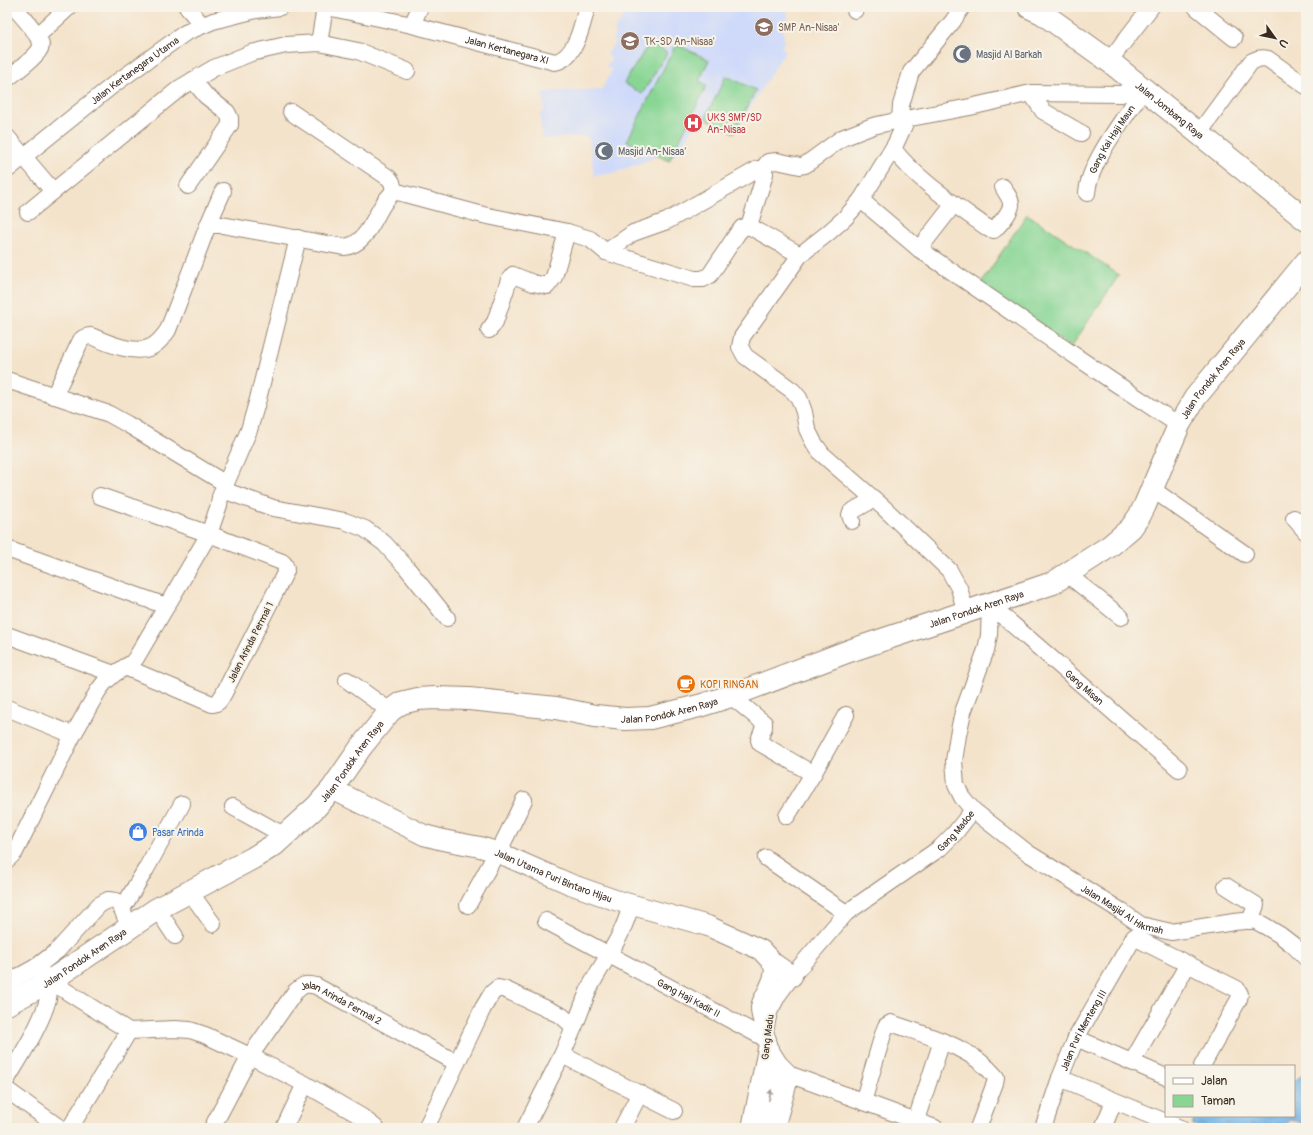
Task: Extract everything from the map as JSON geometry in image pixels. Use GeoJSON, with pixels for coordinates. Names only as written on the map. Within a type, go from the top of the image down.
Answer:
{"type":"FeatureCollection","features":[{"type":"Feature","properties":{"kind":"main road","name":"Jalan Jombang Raya"},"geometry":{"type":"LineString","coordinates":[[1029,7],[1042,13],[1110,61],[1306,220]]}},
{"type":"Feature","properties":{"kind":"main road","name":"Jalan Pondok Aren Raya"},"geometry":{"type":"LineString","coordinates":[[7,1004],[43,974],[126,918],[157,909],[190,892],[253,858],[285,836],[316,807],[332,789],[361,747],[390,711],[401,703],[418,699],[435,698],[500,702],[556,708],[594,716],[625,719],[650,718],[699,706],[731,696],[849,651],[1053,583],[1110,546],[1131,528],[1140,515],[1152,489],[1178,425],[1195,398],[1306,262]]}},
{"type":"Feature","properties":{"kind":"street"},"geometry":{"type":"LineString","coordinates":[[7,79],[34,56],[41,44],[37,36],[14,7]]}},
{"type":"Feature","properties":{"kind":"street"},"geometry":{"type":"LineString","coordinates":[[37,36],[69,7]]}},
{"type":"Feature","properties":{"kind":"street"},"geometry":{"type":"LineString","coordinates":[[187,7],[202,25]]}},
{"type":"Feature","properties":{"kind":"street","name":"Jalan Kertanegara Utama"},"geometry":{"type":"LineString","coordinates":[[7,170],[113,85],[185,33],[202,25],[256,10],[280,7]]}},
{"type":"Feature","properties":{"kind":"street"},"geometry":{"type":"LineString","coordinates":[[319,43],[326,7],[412,25],[420,7]]}},
{"type":"Feature","properties":{"kind":"street","name":"Jalan Kertanegara XI"},"geometry":{"type":"LineString","coordinates":[[412,25],[555,62],[563,60],[572,50],[578,39],[588,7]]}},
{"type":"Feature","properties":{"kind":"street"},"geometry":{"type":"LineString","coordinates":[[962,7],[953,21],[911,72],[900,105],[903,119],[893,149],[861,200],[845,218],[800,255],[742,336],[740,347],[745,356],[793,391],[799,398],[804,412],[807,429],[814,443],[822,454],[874,499],[949,570],[959,588],[966,613]]}},
{"type":"Feature","properties":{"kind":"street"},"geometry":{"type":"LineString","coordinates":[[1110,61],[1151,7]]}},
{"type":"Feature","properties":{"kind":"street"},"geometry":{"type":"LineString","coordinates":[[1196,7],[1234,38]]}},
{"type":"Feature","properties":{"kind":"street"},"geometry":{"type":"LineString","coordinates":[[28,212],[180,88],[214,68],[251,53],[286,45],[319,43],[358,50],[407,72]]}},
{"type":"Feature","properties":{"kind":"street"},"geometry":{"type":"LineString","coordinates":[[1199,133],[1251,62],[1258,58],[1268,59],[1306,86]]}},
{"type":"Feature","properties":{"kind":"street"},"geometry":{"type":"LineString","coordinates":[[188,186],[230,125],[230,118],[227,112],[206,96],[193,80]]}},
{"type":"Feature","properties":{"kind":"street"},"geometry":{"type":"LineString","coordinates":[[762,170],[768,162],[777,161],[800,166],[810,162],[842,138],[873,126],[903,119],[970,107],[1031,93],[1121,94],[1140,85]]}},
{"type":"Feature","properties":{"kind":"street","name":"Gang Kai Haji Maun"},"geometry":{"type":"LineString","coordinates":[[1087,193],[1089,179],[1093,169],[1117,129],[1140,85]]}},
{"type":"Feature","properties":{"kind":"street"},"geometry":{"type":"LineString","coordinates":[[1031,93],[1043,111],[1081,133]]}},
{"type":"Feature","properties":{"kind":"street"},"geometry":{"type":"LineString","coordinates":[[291,112],[389,178],[392,182],[394,191]]}},
{"type":"Feature","properties":{"kind":"street"},"geometry":{"type":"LineString","coordinates":[[7,138],[53,191]]}},
{"type":"Feature","properties":{"kind":"street"},"geometry":{"type":"LineString","coordinates":[[893,149],[907,165],[954,204],[989,229],[994,230],[1011,207],[1011,203],[1002,187]]}},
{"type":"Feature","properties":{"kind":"street"},"geometry":{"type":"LineString","coordinates":[[606,252],[634,233],[667,221],[758,169],[762,170]]}},
{"type":"Feature","properties":{"kind":"street"},"geometry":{"type":"LineString","coordinates":[[749,226],[764,174],[762,170]]}},
{"type":"Feature","properties":{"kind":"street"},"geometry":{"type":"LineString","coordinates":[[54,396],[81,340],[84,337],[91,336],[119,347],[133,349],[148,349],[160,341],[168,330],[208,225],[223,191]]}},
{"type":"Feature","properties":{"kind":"street"},"geometry":{"type":"LineString","coordinates":[[394,191],[483,215],[567,232],[590,239],[606,252],[694,279],[703,280],[710,275],[737,234],[742,228],[749,226],[800,255]]}},
{"type":"Feature","properties":{"kind":"street"},"geometry":{"type":"LineString","coordinates":[[208,225],[298,238],[344,247],[351,246],[361,239],[371,226],[384,203],[394,191]]}},
{"type":"Feature","properties":{"kind":"street"},"geometry":{"type":"LineString","coordinates":[[861,200],[919,249],[1178,425]]}},
{"type":"Feature","properties":{"kind":"street"},"geometry":{"type":"LineString","coordinates":[[919,249],[954,204]]}},
{"type":"Feature","properties":{"kind":"street"},"geometry":{"type":"LineString","coordinates":[[489,330],[495,322],[509,280],[513,275],[533,283],[547,286],[554,277],[567,232]]}},
{"type":"Feature","properties":{"kind":"street"},"geometry":{"type":"LineString","coordinates":[[7,860],[15,852],[73,735],[98,691],[104,683],[120,670],[132,663],[136,658],[209,534],[219,505],[220,497],[251,424],[298,238]]}},
{"type":"Feature","properties":{"kind":"street"},"geometry":{"type":"LineString","coordinates":[[7,380],[108,414],[128,424],[224,487],[273,508],[345,521],[365,529],[384,543],[447,618]]}},
{"type":"Feature","properties":{"kind":"street"},"geometry":{"type":"LineString","coordinates":[[1152,489],[1245,554]]}},
{"type":"Feature","properties":{"kind":"street","name":"Jalan Arinda Permai 1"},"geometry":{"type":"LineString","coordinates":[[7,635],[120,670],[212,704],[216,704],[219,701],[286,571],[285,564],[209,534],[100,496]]}},
{"type":"Feature","properties":{"kind":"street"},"geometry":{"type":"LineString","coordinates":[[852,520],[850,516],[852,512],[874,499]]}},
{"type":"Feature","properties":{"kind":"street"},"geometry":{"type":"LineString","coordinates":[[1294,518],[1306,532]]}},
{"type":"Feature","properties":{"kind":"street"},"geometry":{"type":"LineString","coordinates":[[7,549],[166,606]]}},
{"type":"Feature","properties":{"kind":"street"},"geometry":{"type":"LineString","coordinates":[[1066,574],[1121,617]]}},
{"type":"Feature","properties":{"kind":"street","name":"Gang Misan"},"geometry":{"type":"LineString","coordinates":[[990,605],[1179,769]]}},
{"type":"Feature","properties":{"kind":"street","name":"Gang Madoe"},"geometry":{"type":"LineString","coordinates":[[792,976],[846,913],[940,848],[974,810],[962,797],[956,785],[954,761],[963,712],[986,650],[989,635],[990,605]]}},
{"type":"Feature","properties":{"kind":"street"},"geometry":{"type":"LineString","coordinates":[[347,680],[390,711]]}},
{"type":"Feature","properties":{"kind":"street"},"geometry":{"type":"LineString","coordinates":[[731,696],[764,723],[764,727],[758,740],[760,743],[813,774]]}},
{"type":"Feature","properties":{"kind":"street"},"geometry":{"type":"LineString","coordinates":[[7,708],[73,735]]}},
{"type":"Feature","properties":{"kind":"street"},"geometry":{"type":"LineString","coordinates":[[787,816],[813,774],[846,715]]}},
{"type":"Feature","properties":{"kind":"street","name":"Jalan Utama Puri Bintaro Hijau"},"geometry":{"type":"LineString","coordinates":[[332,789],[424,835],[498,852],[570,884],[631,904],[708,926],[761,950],[773,963],[792,976]]}},
{"type":"Feature","properties":{"kind":"street"},"geometry":{"type":"LineString","coordinates":[[468,905],[498,852],[524,800]]}},
{"type":"Feature","properties":{"kind":"street"},"geometry":{"type":"LineString","coordinates":[[126,918],[146,869],[182,804]]}},
{"type":"Feature","properties":{"kind":"street"},"geometry":{"type":"LineString","coordinates":[[233,807],[285,836]]}},
{"type":"Feature","properties":{"kind":"street","name":"Jalan Masjid Al Hikmah"},"geometry":{"type":"LineString","coordinates":[[974,810],[1028,853],[1141,925],[1171,932],[1254,920],[1280,935],[1306,958]]}},
{"type":"Feature","properties":{"kind":"street"},"geometry":{"type":"LineString","coordinates":[[766,858],[846,913]]}},
{"type":"Feature","properties":{"kind":"street"},"geometry":{"type":"LineString","coordinates":[[1226,886],[1256,905],[1250,921]]}},
{"type":"Feature","properties":{"kind":"street"},"geometry":{"type":"LineString","coordinates":[[190,892],[213,924]]}},
{"type":"Feature","properties":{"kind":"street"},"geometry":{"type":"LineString","coordinates":[[7,1079],[25,1049],[48,999],[43,974],[57,951],[99,905],[108,900],[116,902],[126,918]]}},
{"type":"Feature","properties":{"kind":"street"},"geometry":{"type":"LineString","coordinates":[[525,1128],[562,1055],[591,985],[619,939],[631,904]]}},
{"type":"Feature","properties":{"kind":"street"},"geometry":{"type":"LineString","coordinates":[[157,909],[175,936]]}},
{"type":"Feature","properties":{"kind":"street","name":"Gang Haji Kadir II"},"geometry":{"type":"LineString","coordinates":[[546,920],[767,1039]]}},
{"type":"Feature","properties":{"kind":"street","name":"Jalan Puri Menteng III"},"geometry":{"type":"LineString","coordinates":[[1043,1128],[1060,1078],[1076,1038],[1134,937],[1188,964]]}},
{"type":"Feature","properties":{"kind":"street"},"geometry":{"type":"LineString","coordinates":[[773,963],[772,976],[760,1002],[759,1014],[767,1039],[779,1063],[791,1075],[935,1128]]}},
{"type":"Feature","properties":{"kind":"street"},"geometry":{"type":"LineString","coordinates":[[1132,1062],[1188,964],[1237,989],[1240,994],[1240,999],[1203,1065]]}},
{"type":"Feature","properties":{"kind":"street"},"geometry":{"type":"LineString","coordinates":[[7,983],[43,974],[129,1031],[159,1029],[190,1030],[205,1035],[305,1084],[360,1122],[376,1128]]}},
{"type":"Feature","properties":{"kind":"street","name":"Gang Madu"},"geometry":{"type":"LineString","coordinates":[[750,1128],[767,1039],[769,1012],[778,995],[792,976]]}},
{"type":"Feature","properties":{"kind":"street","name":"Jalan Arinda Permai 2"},"geometry":{"type":"LineString","coordinates":[[212,1128],[250,1056],[295,992],[303,985],[309,984],[316,986],[457,1064]]}},
{"type":"Feature","properties":{"kind":"street"},"geometry":{"type":"LineString","coordinates":[[426,1128],[483,1008],[492,993],[498,988],[506,990],[562,1016],[574,1028]]}},
{"type":"Feature","properties":{"kind":"street"},"geometry":{"type":"LineString","coordinates":[[863,1102],[884,1031],[886,1026],[891,1023],[942,1041],[966,1052],[992,1072],[996,1077],[995,1083],[978,1128]]}},
{"type":"Feature","properties":{"kind":"street"},"geometry":{"type":"LineString","coordinates":[[70,1128],[129,1031]]}},
{"type":"Feature","properties":{"kind":"street"},"geometry":{"type":"LineString","coordinates":[[1076,1038],[1165,1077]]}},
{"type":"Feature","properties":{"kind":"street"},"geometry":{"type":"LineString","coordinates":[[916,1120],[942,1041]]}},
{"type":"Feature","properties":{"kind":"street"},"geometry":{"type":"LineString","coordinates":[[562,1055],[674,1111]]}},
{"type":"Feature","properties":{"kind":"street"},"geometry":{"type":"LineString","coordinates":[[765,1128],[765,1117],[779,1063]]}},
{"type":"Feature","properties":{"kind":"street"},"geometry":{"type":"LineString","coordinates":[[776,1128],[791,1075]]}},
{"type":"Feature","properties":{"kind":"street"},"geometry":{"type":"LineString","coordinates":[[1060,1078],[1114,1101],[1176,1124]]}},
{"type":"Feature","properties":{"kind":"street"},"geometry":{"type":"LineString","coordinates":[[284,1128],[305,1084]]}},
{"type":"Feature","properties":{"kind":"street"},"geometry":{"type":"LineString","coordinates":[[7,1090],[60,1128]]}},
{"type":"Feature","properties":{"kind":"street"},"geometry":{"type":"LineString","coordinates":[[622,1128],[640,1093]]}},
{"type":"Feature","properties":{"kind":"street"},"geometry":{"type":"LineString","coordinates":[[1103,1128],[1114,1101]]}},
{"type":"Feature","properties":{"kind":"shaded area"},"geometry":{"type":"Polygon","coordinates":[[[633,7],[786,7],[784,10],[788,12],[787,22],[783,30],[784,41],[782,48],[786,50],[734,133],[701,117],[669,161],[659,156],[613,173],[594,176],[589,138],[585,136],[542,139],[540,113],[544,112],[543,92],[602,89],[612,70],[606,67],[611,58],[607,55],[615,42],[612,40],[616,33],[614,31],[627,11],[629,12],[633,7]]]}},
{"type":"Feature","properties":{"kind":"green space"},"geometry":{"type":"Polygon","coordinates":[[[650,42],[667,53],[642,94],[624,83],[650,42]]]}},
{"type":"Feature","properties":{"kind":"green space"},"geometry":{"type":"Polygon","coordinates":[[[676,44],[709,60],[699,81],[707,85],[669,161],[627,141],[676,44]]]}},
{"type":"Feature","properties":{"kind":"green space"},"geometry":{"type":"Polygon","coordinates":[[[726,76],[756,90],[734,133],[705,118],[726,76]]]}},
{"type":"Feature","properties":{"kind":"green space"},"geometry":{"type":"Polygon","coordinates":[[[1027,214],[1119,275],[1071,347],[979,286],[1027,214]]]}},
{"type":"Feature","properties":{"kind":"water"},"geometry":{"type":"Polygon","coordinates":[[[1306,1073],[1306,1125],[1291,1119],[1283,1128],[1201,1128],[1192,1124],[1196,1117],[1295,1117],[1295,1080],[1306,1073]]]}},
{"type":"Feature","properties":{"kind":"place","name":"SMP An-Nisaa'"},"geometry":{"type":"Point","coordinates":[764,27]}},
{"type":"Feature","properties":{"kind":"place","name":"TK-SD An-Nisaa'"},"geometry":{"type":"Point","coordinates":[630,41]}},
{"type":"Feature","properties":{"kind":"place","name":"Masjid Al Barkah"},"geometry":{"type":"Point","coordinates":[962,54]}},
{"type":"Feature","properties":{"kind":"place","name":"UKS SMP/SD An-Nisaa"},"geometry":{"type":"Point","coordinates":[693,123]}},
{"type":"Feature","properties":{"kind":"place","name":"Masjid An-Nisaa'"},"geometry":{"type":"Point","coordinates":[604,151]}},
{"type":"Feature","properties":{"kind":"place","name":"KOPI RINGAN"},"geometry":{"type":"Point","coordinates":[686,684]}},
{"type":"Feature","properties":{"kind":"place","name":"Pasar Arinda"},"geometry":{"type":"Point","coordinates":[138,832]}}]}
